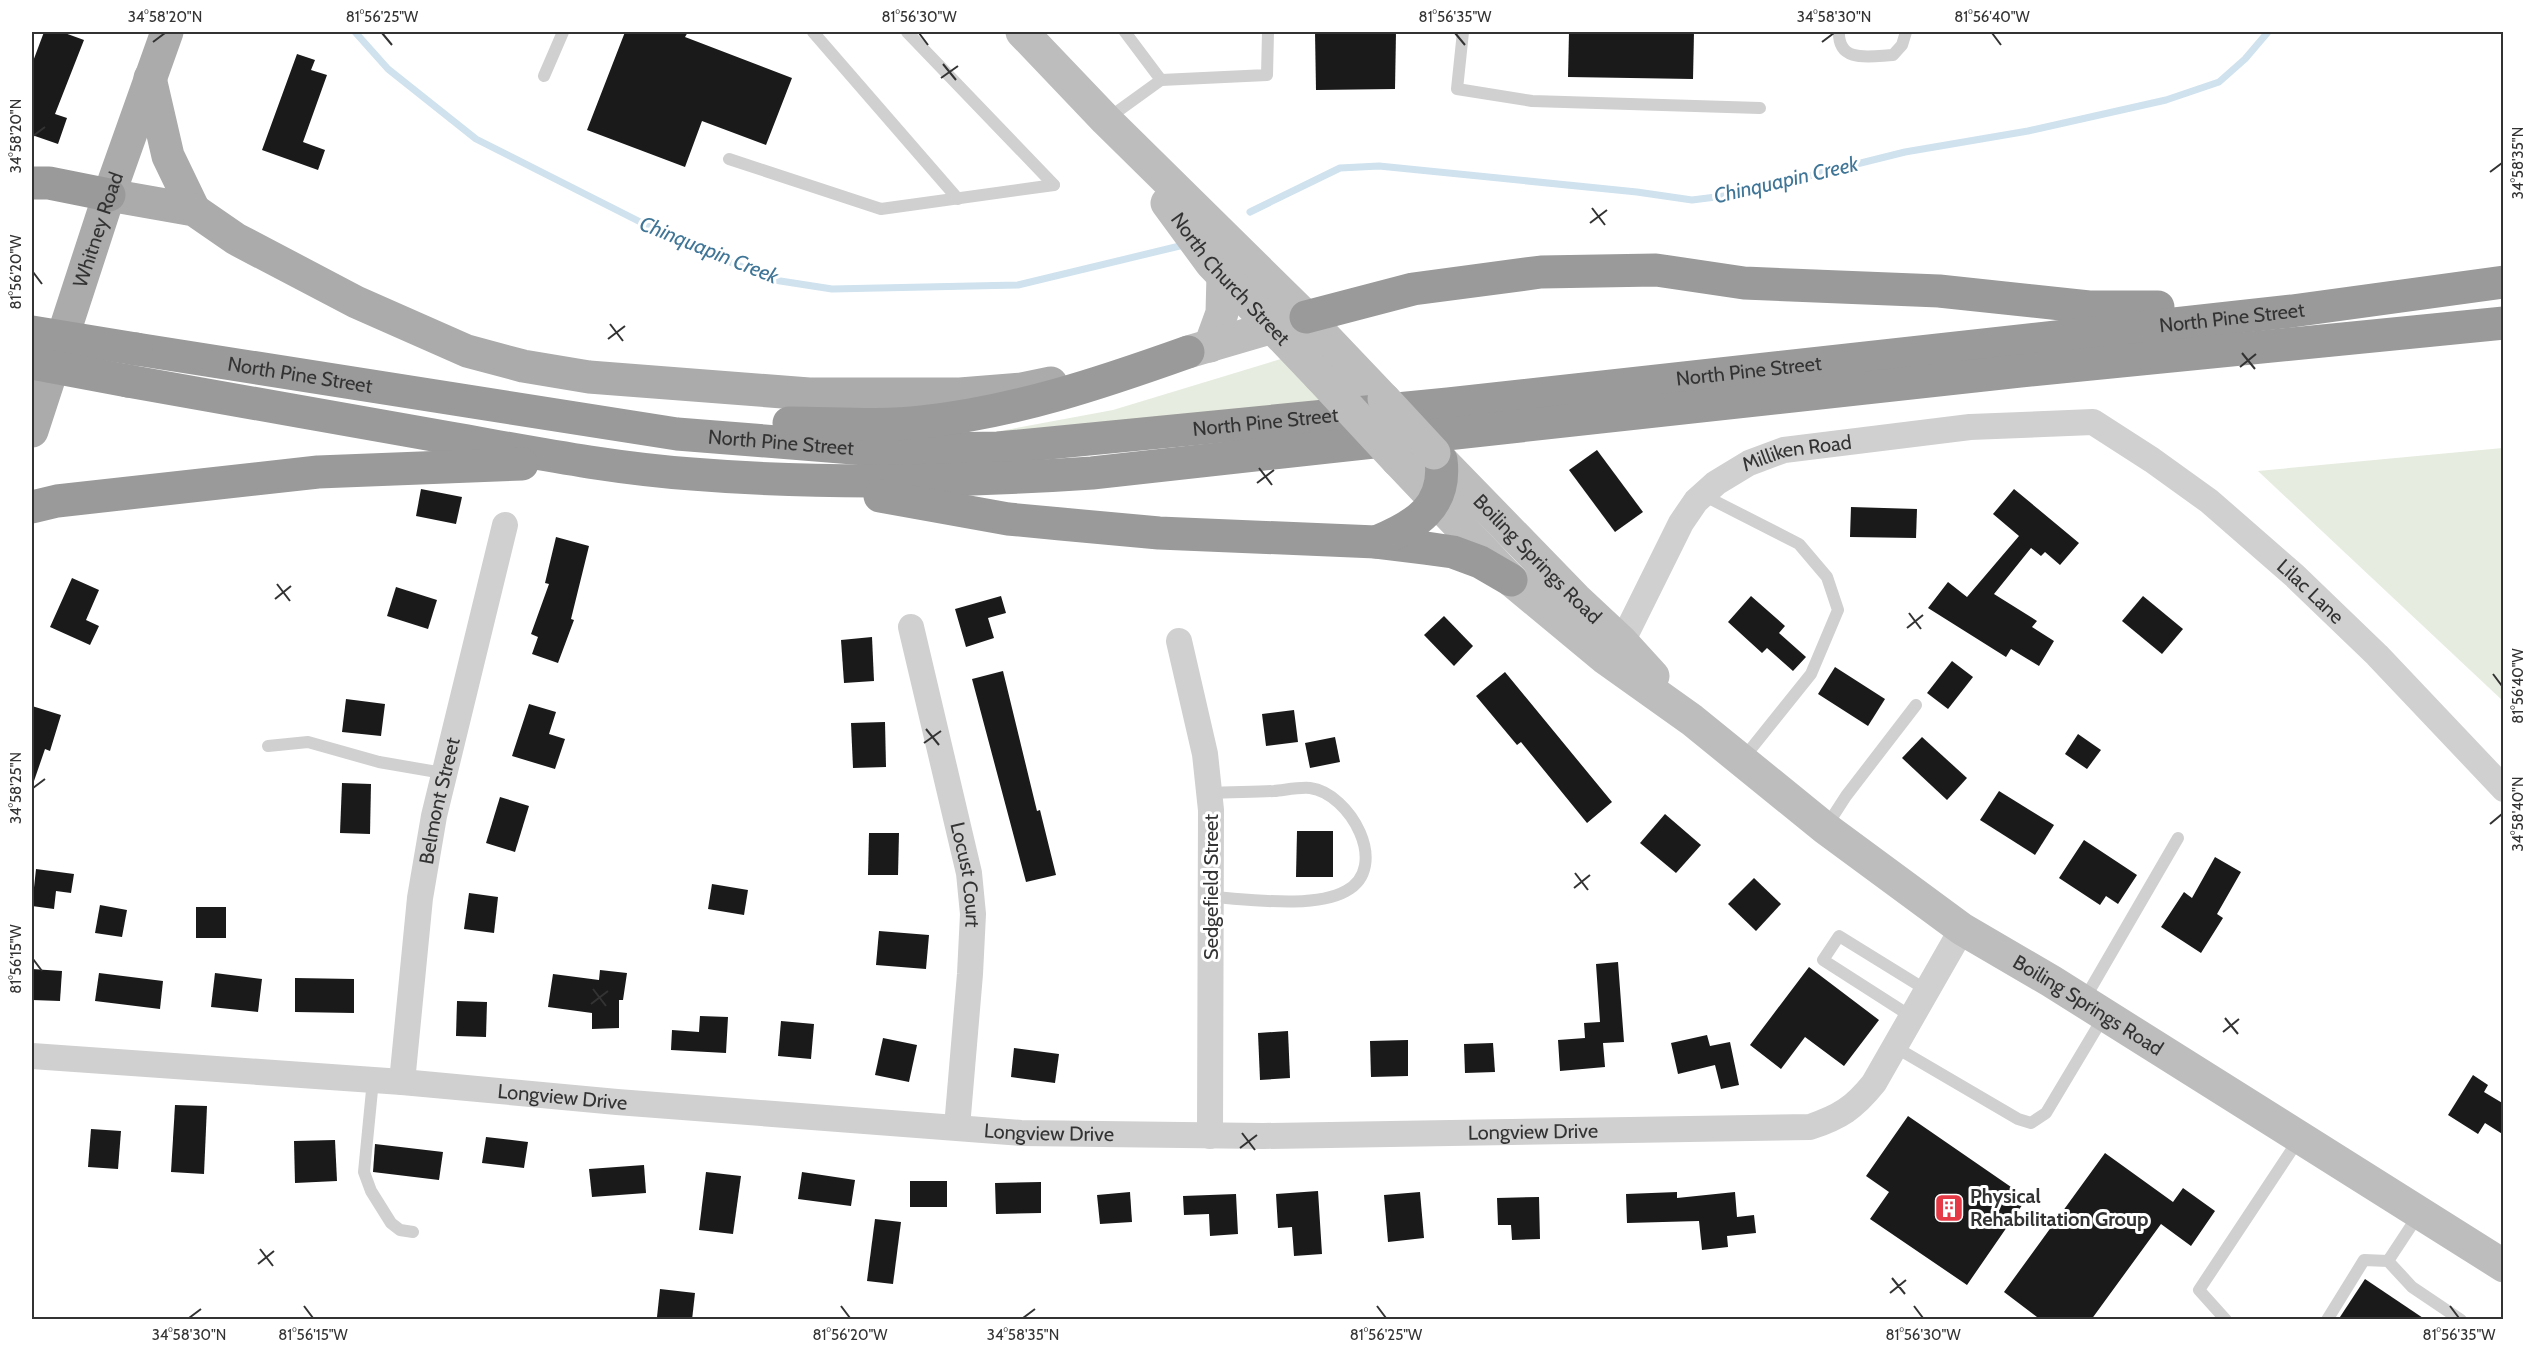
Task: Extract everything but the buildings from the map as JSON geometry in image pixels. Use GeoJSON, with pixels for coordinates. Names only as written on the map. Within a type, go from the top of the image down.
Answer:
{"type":"FeatureCollection","features":[{"type":"Feature","properties":{"kind":"highway"},"geometry":{"type":"LineString","coordinates":[[32,183],[50,183],[109,195]]}},
{"type":"Feature","properties":{"kind":"highway"},"geometry":{"type":"LineString","coordinates":[[1306,317],[1413,289],[1541,272],[1656,270],[1744,283],[1939,291],[2089,307],[2168,306],[2292,310]]}},
{"type":"Feature","properties":{"kind":"highway","name":"North Pine Street"},"geometry":{"type":"LineString","coordinates":[[32,332],[677,434],[878,450],[998,448],[1448,404],[2292,310],[2504,282]]}},
{"type":"Feature","properties":{"kind":"highway","name":"North Pine Street"},"geometry":{"type":"LineString","coordinates":[[32,363],[578,460],[690,474],[790,480],[891,482],[1092,473],[2019,371],[2504,323]]}},
{"type":"Feature","properties":{"kind":"highway"},"geometry":{"type":"LineString","coordinates":[[715,436],[772,423],[920,422],[974,415],[1027,405],[1089,387],[1199,349]]}},
{"type":"Feature","properties":{"kind":"highway"},"geometry":{"type":"LineString","coordinates":[[1376,542],[1401,532],[1420,520],[1435,501],[1442,485],[1438,457]]}},
{"type":"Feature","properties":{"kind":"highway"},"geometry":{"type":"LineString","coordinates":[[32,507],[57,501],[318,472],[578,460]]}},
{"type":"Feature","properties":{"kind":"highway"},"geometry":{"type":"LineString","coordinates":[[790,480],[1008,519],[1159,533],[1376,542],[1453,552],[1480,562],[1511,580]]}},
{"type":"Feature","properties":{"kind":"main road","name":"Whitney Road"},"geometry":{"type":"LineString","coordinates":[[32,431],[109,195],[167,32]]}},
{"type":"Feature","properties":{"kind":"main road","name":"North Church Street"},"geometry":{"type":"LineString","coordinates":[[1022,32],[1106,120],[1306,317],[1384,399]]}},
{"type":"Feature","properties":{"kind":"main road"},"geometry":{"type":"LineString","coordinates":[[150,78],[168,156],[194,210]]}},
{"type":"Feature","properties":{"kind":"main road","name":"North Church Street"},"geometry":{"type":"LineString","coordinates":[[1106,120],[1223,275],[1367,428]]}},
{"type":"Feature","properties":{"kind":"main road"},"geometry":{"type":"LineString","coordinates":[[109,195],[194,210],[236,239],[356,302],[467,351],[523,366],[589,377],[809,394],[960,394],[1022,389],[1199,349],[1306,317]]}},
{"type":"Feature","properties":{"kind":"main road"},"geometry":{"type":"LineString","coordinates":[[1199,349],[1222,313],[1223,275]]}},
{"type":"Feature","properties":{"kind":"main road","name":"Boiling Springs Road"},"geometry":{"type":"LineString","coordinates":[[1384,399],[1576,599],[1613,650]]}},
{"type":"Feature","properties":{"kind":"main road","name":"Boiling Springs Road"},"geometry":{"type":"LineString","coordinates":[[1367,428],[1511,580],[1613,650],[1741,761],[1825,828],[1962,929],[2094,1008],[2504,1266]]}},
{"type":"Feature","properties":{"kind":"street","name":"Milliken Road"},"geometry":{"type":"LineString","coordinates":[[1613,650],[1681,523],[1703,495],[1716,483],[1749,463],[1784,450],[1970,427],[2093,422]]}},
{"type":"Feature","properties":{"kind":"street","name":"Lilac Lane"},"geometry":{"type":"LineString","coordinates":[[2093,422],[2152,460],[2209,501],[2295,576],[2377,655],[2504,789]]}},
{"type":"Feature","properties":{"kind":"street","name":"Belmont Street"},"geometry":{"type":"LineString","coordinates":[[402,1082],[420,898],[443,773],[505,525]]}},
{"type":"Feature","properties":{"kind":"street","name":"Locust Court"},"geometry":{"type":"LineString","coordinates":[[911,627],[969,873],[973,914],[957,1127]]}},
{"type":"Feature","properties":{"kind":"street","name":"Sedgefield Street"},"geometry":{"type":"LineString","coordinates":[[1179,641],[1205,753],[1210,793],[1210,1136]]}},
{"type":"Feature","properties":{"kind":"street","name":"Longview Drive"},"geometry":{"type":"LineString","coordinates":[[32,1056],[402,1082],[617,1102],[1021,1133],[1210,1136],[1810,1127],[1835,1119],[1857,1104],[1874,1083],[1962,929]]}},
{"type":"Feature","properties":{"kind":"lane"},"geometry":{"type":"LineString","coordinates":[[544,76],[563,32]]}},
{"type":"Feature","properties":{"kind":"lane"},"geometry":{"type":"LineString","coordinates":[[813,32],[958,199]]}},
{"type":"Feature","properties":{"kind":"lane"},"geometry":{"type":"LineString","coordinates":[[729,159],[881,209],[1054,185],[907,32]]}},
{"type":"Feature","properties":{"kind":"lane"},"geometry":{"type":"LineString","coordinates":[[1125,32],[1161,81]]}},
{"type":"Feature","properties":{"kind":"lane"},"geometry":{"type":"LineString","coordinates":[[1106,120],[1161,81],[1267,75],[1268,32]]}},
{"type":"Feature","properties":{"kind":"lane"},"geometry":{"type":"LineString","coordinates":[[1463,32],[1457,89],[1532,101],[1760,108]]}},
{"type":"Feature","properties":{"kind":"lane"},"geometry":{"type":"LineString","coordinates":[[1839,32],[1838,41],[1845,51],[1858,57],[1893,55],[1902,45],[1906,32]]}},
{"type":"Feature","properties":{"kind":"lane"},"geometry":{"type":"LineString","coordinates":[[1703,495],[1799,544],[1827,577],[1838,610],[1811,674],[1741,761]]}},
{"type":"Feature","properties":{"kind":"lane"},"geometry":{"type":"LineString","coordinates":[[1825,828],[1846,796],[1916,705]]}},
{"type":"Feature","properties":{"kind":"lane"},"geometry":{"type":"LineString","coordinates":[[268,746],[308,742],[379,762],[443,773]]}},
{"type":"Feature","properties":{"kind":"lane"},"geometry":{"type":"LineString","coordinates":[[1210,793],[1310,788],[1327,793],[1354,821],[1363,837],[1366,857],[1360,878],[1347,891],[1332,896],[1312,901],[1211,897]]}},
{"type":"Feature","properties":{"kind":"lane"},"geometry":{"type":"LineString","coordinates":[[1895,1047],[2018,1119],[2031,1123],[2046,1113],[2094,1008],[2178,838]]}},
{"type":"Feature","properties":{"kind":"lane"},"geometry":{"type":"LineString","coordinates":[[1912,1017],[1823,960],[1839,936],[1928,991]]}},
{"type":"Feature","properties":{"kind":"lane"},"geometry":{"type":"LineString","coordinates":[[373,1080],[364,1172],[371,1191],[391,1223],[400,1230],[413,1232]]}},
{"type":"Feature","properties":{"kind":"lane"},"geometry":{"type":"LineString","coordinates":[[2226,1320],[2199,1290],[2300,1138]]}},
{"type":"Feature","properties":{"kind":"lane"},"geometry":{"type":"LineString","coordinates":[[2388,1261],[2420,1213]]}},
{"type":"Feature","properties":{"kind":"lane"},"geometry":{"type":"LineString","coordinates":[[2327,1320],[2364,1260],[2388,1261],[2412,1287],[2460,1320]]}},
{"type":"Feature","properties":{"kind":"shaded area"},"geometry":{"type":"Polygon","coordinates":[[[1284,358],[1336,412],[941,442],[1113,410],[1284,358]]]}},
{"type":"Feature","properties":{"kind":"shaded area"},"geometry":{"type":"Polygon","coordinates":[[[2504,448],[2503,701],[2258,471],[2504,448]]]}},
{"type":"Feature","properties":{"kind":"waterway","name":"Chinquapin Creek"},"geometry":{"type":"LineString","coordinates":[[355,32],[388,69],[476,139],[672,238],[774,280],[832,289],[1018,285],[1188,244]]}},
{"type":"Feature","properties":{"kind":"waterway","name":"Chinquapin Creek"},"geometry":{"type":"LineString","coordinates":[[1250,212],[1340,168],[1379,166],[1637,192],[1692,200],[1732,195],[1905,152],[2028,131],[2166,100],[2219,82],[2245,59],[2268,32]]}},
{"type":"Feature","properties":{"kind":"place","name":"Physical Rehabilitation Group"},"geometry":{"type":"Point","coordinates":[1949,1208]}}]}
